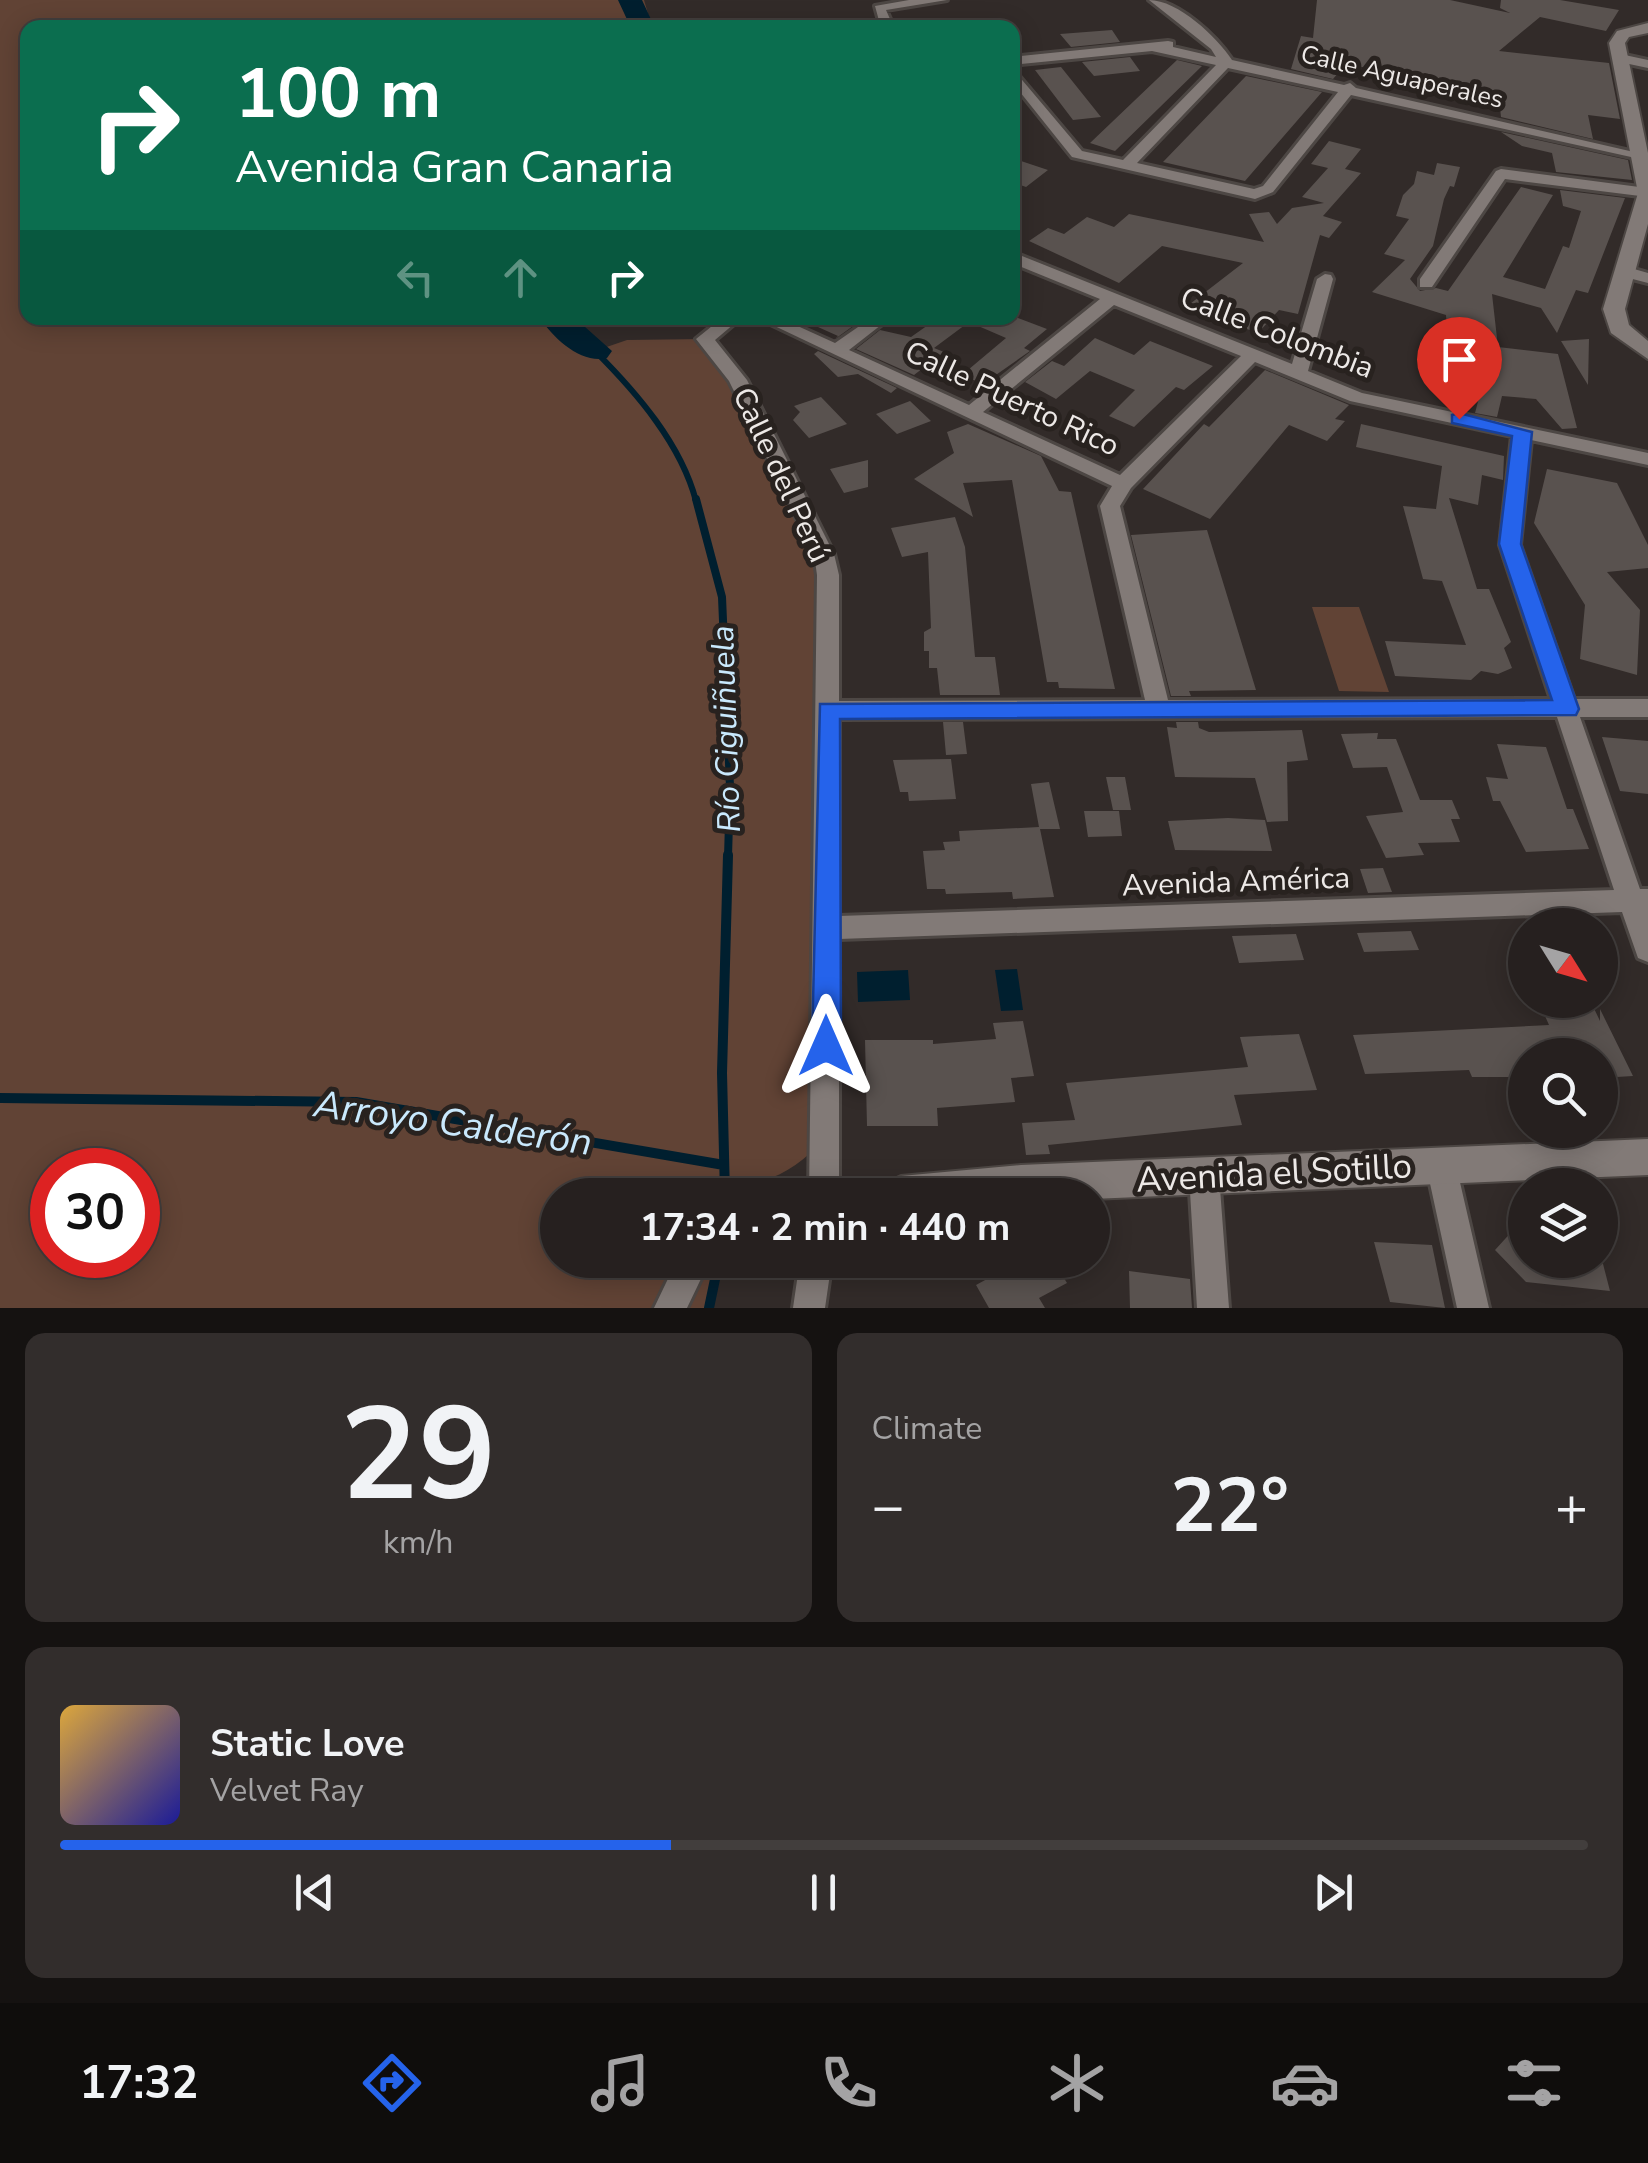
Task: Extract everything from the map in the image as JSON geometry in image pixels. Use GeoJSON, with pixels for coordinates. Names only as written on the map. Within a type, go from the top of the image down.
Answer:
{"type":"FeatureCollection","features":[{"type":"Feature","properties":{"kind":"street"},"geometry":{"type":"LineString","coordinates":[[884,20],[879,9],[882,6],[941,0]]}},
{"type":"Feature","properties":{"kind":"street"},"geometry":{"type":"LineString","coordinates":[[1124,168],[1226,62],[1172,5],[1155,0]]}},
{"type":"Feature","properties":{"kind":"street"},"geometry":{"type":"LineString","coordinates":[[1648,28],[1620,36],[1620,58],[1643,189],[1614,319],[1648,352]]}},
{"type":"Feature","properties":{"kind":"street","name":"Calle Aguaperales"},"geometry":{"type":"LineString","coordinates":[[1196,50],[1210,42]]}},
{"type":"Feature","properties":{"kind":"street","name":"Calle Aguaperales"},"geometry":{"type":"LineString","coordinates":[[1020,59],[1153,46],[1196,50],[1226,62],[1640,156]]}},
{"type":"Feature","properties":{"kind":"street"},"geometry":{"type":"LineString","coordinates":[[1620,58],[1648,64]]}},
{"type":"Feature","properties":{"kind":"street"},"geometry":{"type":"LineString","coordinates":[[1020,82],[1077,154],[1124,168],[1247,193],[1263,192],[1350,88]]}},
{"type":"Feature","properties":{"kind":"street"},"geometry":{"type":"LineString","coordinates":[[1426,283],[1499,175],[1643,189]]}},
{"type":"Feature","properties":{"kind":"street","name":"Calle Colombia"},"geometry":{"type":"LineString","coordinates":[[1020,259],[1357,397],[1648,460]]}},
{"type":"Feature","properties":{"kind":"street"},"geometry":{"type":"LineString","coordinates":[[1627,272],[1648,278]]}},
{"type":"Feature","properties":{"kind":"street"},"geometry":{"type":"LineString","coordinates":[[1298,374],[1325,279]]}},
{"type":"Feature","properties":{"kind":"street"},"geometry":{"type":"LineString","coordinates":[[970,412],[1112,298]]}},
{"type":"Feature","properties":{"kind":"street","name":"Calle del Perú"},"geometry":{"type":"LineString","coordinates":[[723,325],[705,339],[738,380],[826,564],[824,1178]]}},
{"type":"Feature","properties":{"kind":"street","name":"Calle Puerto Rico"},"geometry":{"type":"LineString","coordinates":[[783,325],[1123,484]]}},
{"type":"Feature","properties":{"kind":"street"},"geometry":{"type":"LineString","coordinates":[[838,350],[872,325]]}},
{"type":"Feature","properties":{"kind":"street"},"geometry":{"type":"LineString","coordinates":[[1158,708],[1110,506],[1123,484],[1251,356]]}},
{"type":"Feature","properties":{"kind":"street"},"geometry":{"type":"LineString","coordinates":[[1522,432],[1510,544],[1638,900],[1648,950]]}},
{"type":"Feature","properties":{"kind":"street"},"geometry":{"type":"LineString","coordinates":[[828,710],[1648,708]]}},
{"type":"Feature","properties":{"kind":"street","name":"Avenida América"},"geometry":{"type":"LineString","coordinates":[[827,928],[1638,900]]}},
{"type":"Feature","properties":{"kind":"street","name":"Avenida el Sotillo"},"geometry":{"type":"LineString","coordinates":[[1110,1181],[1648,1157]]}},
{"type":"Feature","properties":{"kind":"street"},"geometry":{"type":"LineString","coordinates":[[1442,1165],[1473,1308]]}},
{"type":"Feature","properties":{"kind":"street"},"geometry":{"type":"LineString","coordinates":[[1204,1175],[1213,1308]]}},
{"type":"Feature","properties":{"kind":"street"},"geometry":{"type":"LineString","coordinates":[[670,1308],[685,1278]]}},
{"type":"Feature","properties":{"kind":"street"},"geometry":{"type":"LineString","coordinates":[[809,1308],[813,1278]]}},
{"type":"Feature","properties":{"kind":"shaded area"},"geometry":{"type":"Polygon","coordinates":[[[0,0],[644,0],[650,20],[20,20],[20,325],[564,325],[595,351],[627,340],[705,339],[738,380],[824,554],[825,1138],[803,1159],[770,1178],[540,1178],[540,1278],[715,1278],[709,1308],[0,1308],[0,0]]]}},
{"type":"Feature","properties":{"kind":"shaded area"},"geometry":{"type":"Polygon","coordinates":[[[1312,607],[1359,607],[1389,692],[1339,691],[1312,607]]]}},
{"type":"Feature","properties":{"kind":"water"},"geometry":{"type":"Polygon","coordinates":[[[1017,969],[1023,1010],[1001,1011],[995,970],[1017,969]]]}},
{"type":"Feature","properties":{"kind":"water"},"geometry":{"type":"Polygon","coordinates":[[[908,970],[910,1000],[858,1002],[857,972],[908,970]]]}},
{"type":"Feature","properties":{"kind":"building"},"geometry":{"type":"Polygon","coordinates":[[[1317,0],[1450,0],[1510,13],[1500,8],[1501,0],[1560,0],[1619,10],[1606,31],[1540,17],[1499,51],[1609,63],[1620,119],[1588,115],[1593,139],[1501,117],[1499,98],[1439,91],[1442,82],[1436,91],[1406,87],[1406,72],[1345,65],[1333,79],[1291,69],[1301,36],[1313,38],[1317,0]]]}},
{"type":"Feature","properties":{"kind":"building"},"geometry":{"type":"Polygon","coordinates":[[[1112,30],[1120,42],[1071,47],[1060,34],[1112,30]]]}},
{"type":"Feature","properties":{"kind":"building"},"geometry":{"type":"Polygon","coordinates":[[[1130,57],[1140,71],[1094,76],[1082,62],[1130,57]]]}},
{"type":"Feature","properties":{"kind":"building"},"geometry":{"type":"Polygon","coordinates":[[[1177,60],[1202,66],[1115,151],[1090,143],[1177,60]]]}},
{"type":"Feature","properties":{"kind":"building"},"geometry":{"type":"Polygon","coordinates":[[[1061,67],[1101,117],[1073,120],[1035,70],[1061,67]]]}},
{"type":"Feature","properties":{"kind":"building"},"geometry":{"type":"Polygon","coordinates":[[[1246,76],[1322,92],[1245,181],[1163,162],[1246,76]]]}},
{"type":"Feature","properties":{"kind":"building"},"geometry":{"type":"Polygon","coordinates":[[[1501,132],[1628,160],[1632,180],[1556,172],[1552,153],[1522,146],[1501,132]]]}},
{"type":"Feature","properties":{"kind":"building"},"geometry":{"type":"Polygon","coordinates":[[[1329,141],[1361,149],[1345,169],[1361,173],[1323,216],[1342,222],[1329,238],[1320,235],[1298,314],[1279,310],[1258,333],[1186,307],[1243,263],[1162,246],[1119,283],[1029,241],[1048,228],[1064,234],[1087,217],[1114,227],[1129,214],[1264,242],[1249,214],[1269,212],[1277,224],[1292,208],[1324,203],[1302,197],[1328,168],[1311,164],[1329,141]]]}},
{"type":"Feature","properties":{"kind":"building"},"geometry":{"type":"Polygon","coordinates":[[[1020,162],[1048,170],[1026,187],[1020,185],[1020,162]]]}},
{"type":"Feature","properties":{"kind":"building"},"geometry":{"type":"Polygon","coordinates":[[[1437,163],[1460,167],[1454,187],[1450,186],[1444,199],[1433,246],[1410,279],[1420,291],[1448,291],[1521,187],[1553,195],[1503,277],[1545,289],[1563,246],[1569,248],[1581,211],[1563,206],[1560,190],[1625,198],[1588,293],[1576,290],[1557,333],[1541,308],[1492,294],[1498,347],[1558,354],[1577,428],[1562,429],[1536,399],[1502,396],[1497,417],[1475,413],[1480,394],[1447,390],[1443,362],[1450,363],[1446,315],[1372,292],[1405,260],[1384,254],[1409,219],[1396,216],[1403,195],[1414,184],[1417,171],[1434,175],[1437,163]]]}},
{"type":"Feature","properties":{"kind":"building"},"geometry":{"type":"Polygon","coordinates":[[[1020,319],[1047,329],[1024,348],[1030,351],[983,384],[962,375],[1006,338],[976,325],[1020,325],[1020,319]]]}},
{"type":"Feature","properties":{"kind":"building"},"geometry":{"type":"Polygon","coordinates":[[[814,325],[854,325],[835,339],[838,336],[814,325]]]}},
{"type":"Feature","properties":{"kind":"building"},"geometry":{"type":"Polygon","coordinates":[[[928,325],[965,325],[934,348],[944,352],[914,375],[856,349],[880,330],[911,337],[928,325]]]}},
{"type":"Feature","properties":{"kind":"building"},"geometry":{"type":"Polygon","coordinates":[[[1095,338],[1134,355],[1150,341],[1213,366],[1184,390],[1176,387],[1134,427],[1109,416],[1135,390],[1090,371],[1056,399],[1025,382],[1052,361],[1064,366],[1095,338]]]}},
{"type":"Feature","properties":{"kind":"building"},"geometry":{"type":"Polygon","coordinates":[[[1589,339],[1588,385],[1561,341],[1589,339]]]}},
{"type":"Feature","properties":{"kind":"building"},"geometry":{"type":"Polygon","coordinates":[[[818,351],[897,388],[891,393],[858,374],[838,377],[814,354],[818,351]]]}},
{"type":"Feature","properties":{"kind":"building"},"geometry":{"type":"Polygon","coordinates":[[[1265,370],[1349,405],[1335,419],[1345,421],[1327,441],[1289,425],[1210,519],[1143,489],[1204,424],[1209,427],[1265,370]]]}},
{"type":"Feature","properties":{"kind":"building"},"geometry":{"type":"Polygon","coordinates":[[[821,397],[847,424],[809,438],[793,420],[800,412],[794,406],[821,397]]]}},
{"type":"Feature","properties":{"kind":"building"},"geometry":{"type":"Polygon","coordinates":[[[910,401],[931,421],[897,434],[876,414],[910,401]]]}},
{"type":"Feature","properties":{"kind":"building"},"geometry":{"type":"Polygon","coordinates":[[[968,424],[1041,456],[1059,491],[1071,492],[1115,689],[1059,688],[1058,682],[1047,682],[1012,480],[963,483],[973,517],[914,479],[954,453],[947,432],[968,424]]]}},
{"type":"Feature","properties":{"kind":"building"},"geometry":{"type":"Polygon","coordinates":[[[1361,424],[1504,456],[1503,480],[1482,475],[1478,505],[1449,498],[1477,589],[1489,589],[1511,642],[1504,648],[1512,668],[1498,674],[1481,671],[1471,680],[1395,676],[1385,641],[1466,645],[1442,581],[1423,579],[1403,506],[1436,509],[1442,466],[1356,447],[1361,424]]]}},
{"type":"Feature","properties":{"kind":"building"},"geometry":{"type":"Polygon","coordinates":[[[868,460],[868,487],[844,493],[830,469],[868,460]]]}},
{"type":"Feature","properties":{"kind":"building"},"geometry":{"type":"Polygon","coordinates":[[[1547,469],[1617,483],[1648,545],[1648,568],[1607,572],[1640,610],[1637,675],[1580,659],[1585,605],[1534,523],[1547,469]]]}},
{"type":"Feature","properties":{"kind":"building"},"geometry":{"type":"Polygon","coordinates":[[[955,517],[965,547],[975,657],[995,657],[1000,695],[940,695],[937,668],[929,668],[929,651],[924,651],[924,632],[931,628],[928,552],[902,557],[891,528],[955,517]]]}},
{"type":"Feature","properties":{"kind":"building"},"geometry":{"type":"Polygon","coordinates":[[[1207,530],[1256,690],[1189,691],[1191,696],[1171,696],[1131,535],[1207,530]]]}},
{"type":"Feature","properties":{"kind":"building"},"geometry":{"type":"Polygon","coordinates":[[[943,722],[963,722],[967,754],[946,755],[943,722]]]}},
{"type":"Feature","properties":{"kind":"building"},"geometry":{"type":"Polygon","coordinates":[[[1176,722],[1198,722],[1199,728],[1209,732],[1302,730],[1308,760],[1287,762],[1288,821],[1267,822],[1255,778],[1175,777],[1167,727],[1177,728],[1176,722]]]}},
{"type":"Feature","properties":{"kind":"building"},"geometry":{"type":"Polygon","coordinates":[[[1378,733],[1377,739],[1396,739],[1420,800],[1452,800],[1460,819],[1451,819],[1460,842],[1418,843],[1424,855],[1386,858],[1366,816],[1403,812],[1387,767],[1353,768],[1341,734],[1378,733]]]}},
{"type":"Feature","properties":{"kind":"building"},"geometry":{"type":"Polygon","coordinates":[[[1602,737],[1648,741],[1648,794],[1620,791],[1602,737]]]}},
{"type":"Feature","properties":{"kind":"building"},"geometry":{"type":"Polygon","coordinates":[[[1497,744],[1546,747],[1567,809],[1573,809],[1589,849],[1526,852],[1500,801],[1493,801],[1486,777],[1508,779],[1497,744]]]}},
{"type":"Feature","properties":{"kind":"building"},"geometry":{"type":"Polygon","coordinates":[[[951,759],[956,799],[909,801],[908,792],[900,792],[893,760],[951,759]]]}},
{"type":"Feature","properties":{"kind":"building"},"geometry":{"type":"Polygon","coordinates":[[[1106,777],[1125,777],[1131,810],[1113,810],[1106,777]]]}},
{"type":"Feature","properties":{"kind":"building"},"geometry":{"type":"Polygon","coordinates":[[[1049,782],[1060,829],[1040,829],[1054,897],[1013,899],[1012,892],[946,894],[945,889],[927,889],[923,851],[945,850],[943,842],[960,841],[959,831],[1039,827],[1031,784],[1049,782]]]}},
{"type":"Feature","properties":{"kind":"building"},"geometry":{"type":"Polygon","coordinates":[[[1084,811],[1119,811],[1122,836],[1088,837],[1084,811]]]}},
{"type":"Feature","properties":{"kind":"building"},"geometry":{"type":"Polygon","coordinates":[[[1265,820],[1272,851],[1175,850],[1168,821],[1265,820]]]}},
{"type":"Feature","properties":{"kind":"building"},"geometry":{"type":"Polygon","coordinates":[[[1383,868],[1392,892],[1368,893],[1360,869],[1383,868]]]}},
{"type":"Feature","properties":{"kind":"building"},"geometry":{"type":"Polygon","coordinates":[[[1411,931],[1419,950],[1364,952],[1357,933],[1411,931]]]}},
{"type":"Feature","properties":{"kind":"building"},"geometry":{"type":"Polygon","coordinates":[[[1296,934],[1304,960],[1239,963],[1232,936],[1296,934]]]}},
{"type":"Feature","properties":{"kind":"building"},"geometry":{"type":"Polygon","coordinates":[[[1546,1018],[1604,1018],[1614,1038],[1508,1038],[1508,1077],[1472,1077],[1469,1070],[1365,1074],[1353,1035],[1549,1025],[1546,1018]]]}},
{"type":"Feature","properties":{"kind":"building"},"geometry":{"type":"Polygon","coordinates":[[[1023,1021],[1034,1076],[1011,1078],[1015,1102],[937,1108],[938,1126],[867,1126],[865,1040],[933,1040],[933,1044],[996,1039],[993,1023],[1023,1021]]]}},
{"type":"Feature","properties":{"kind":"building"},"geometry":{"type":"Polygon","coordinates":[[[1299,1034],[1317,1090],[1234,1095],[1242,1125],[1048,1145],[1050,1154],[1026,1155],[1022,1123],[1075,1120],[1066,1083],[1248,1067],[1240,1037],[1299,1034]]]}},
{"type":"Feature","properties":{"kind":"building"},"geometry":{"type":"Polygon","coordinates":[[[1618,1046],[1633,1076],[1618,1077],[1618,1046]]]}},
{"type":"Feature","properties":{"kind":"building"},"geometry":{"type":"Polygon","coordinates":[[[1508,1236],[1508,1263],[1495,1250],[1508,1236]]]}},
{"type":"Feature","properties":{"kind":"building"},"geometry":{"type":"Polygon","coordinates":[[[1374,1242],[1432,1245],[1445,1308],[1390,1302],[1374,1242]]]}},
{"type":"Feature","properties":{"kind":"building"},"geometry":{"type":"Polygon","coordinates":[[[1129,1271],[1190,1279],[1192,1308],[1130,1308],[1129,1271]]]}},
{"type":"Feature","properties":{"kind":"building"},"geometry":{"type":"Polygon","coordinates":[[[989,1278],[1064,1278],[1067,1283],[1039,1298],[1045,1308],[989,1308],[976,1285],[989,1278]]]}},
{"type":"Feature","properties":{"kind":"building"},"geometry":{"type":"Polygon","coordinates":[[[1522,1278],[1607,1278],[1610,1291],[1526,1282],[1522,1278]]]}},
{"type":"Feature","properties":{"kind":"waterway","name":"Río Ciguiñuela"},"geometry":{"type":"LineString","coordinates":[[630,0],[639,20]]}},
{"type":"Feature","properties":{"kind":"waterway","name":"Río Ciguiñuela"},"geometry":{"type":"LineString","coordinates":[[564,325],[595,351]]}},
{"type":"Feature","properties":{"kind":"waterway","name":"Río Ciguiñuela"},"geometry":{"type":"LineString","coordinates":[[595,351],[656,420],[680,459],[696,501]]}},
{"type":"Feature","properties":{"kind":"waterway","name":"Río Ciguiñuela"},"geometry":{"type":"LineString","coordinates":[[696,499],[722,597],[730,787],[728,857]]}},
{"type":"Feature","properties":{"kind":"waterway","name":"Río Ciguiñuela"},"geometry":{"type":"LineString","coordinates":[[725,1178],[722,1073],[728,855]]}},
{"type":"Feature","properties":{"kind":"waterway","name":"Arroyo Calderón"},"geometry":{"type":"LineString","coordinates":[[0,1098],[356,1102],[724,1165]]}},
{"type":"Feature","properties":{"kind":"waterway","name":"Río Ciguiñuela"},"geometry":{"type":"LineString","coordinates":[[709,1308],[715,1278]]}},
{"type":"Feature","properties":{"kind":"route"},"geometry":{"type":"LineString","coordinates":[[826,1046],[828,710],[1567,709],[1510,544],[1522,432],[1459,419]]}}]}
